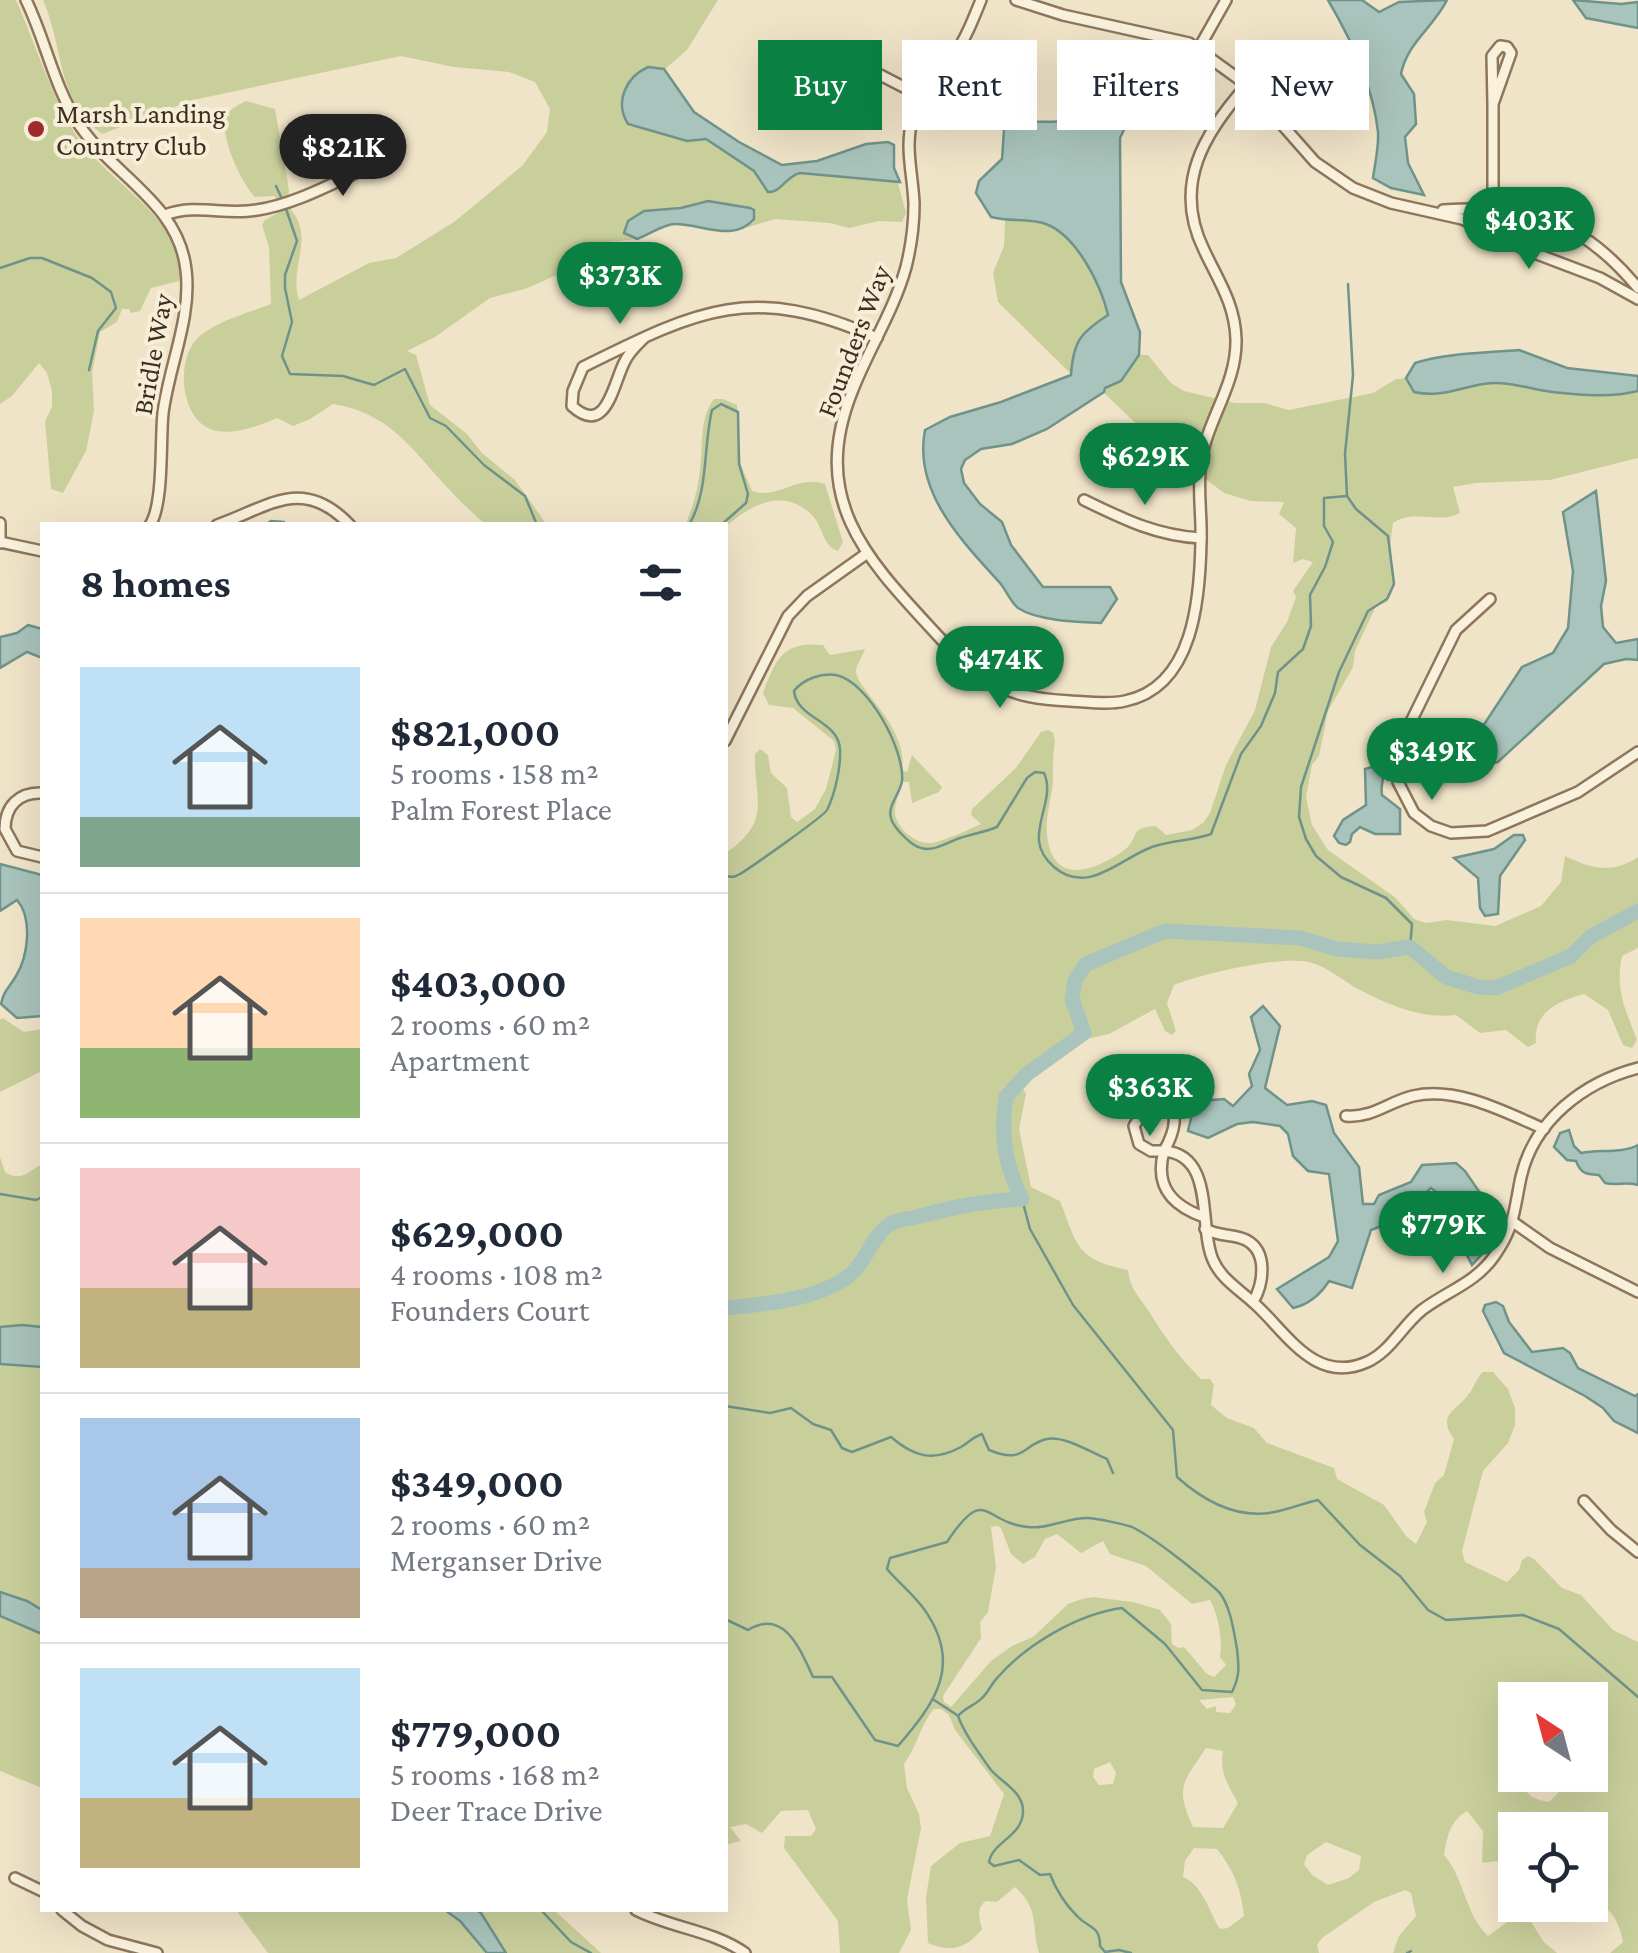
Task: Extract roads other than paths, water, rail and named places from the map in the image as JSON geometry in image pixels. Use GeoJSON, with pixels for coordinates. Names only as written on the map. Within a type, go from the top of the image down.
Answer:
{"type":"FeatureCollection","features":[{"type":"Feature","properties":{"kind":"street","name":"Bridle Way"},"geometry":{"type":"LineString","coordinates":[[26,0],[60,90],[81,128],[165,215],[182,248],[188,290],[167,384],[158,506],[151,522]]}},
{"type":"Feature","properties":{"kind":"street","name":"Founders Way"},"geometry":{"type":"LineString","coordinates":[[963,40],[981,0]]}},
{"type":"Feature","properties":{"kind":"street"},"geometry":{"type":"LineString","coordinates":[[1016,0],[1090,22],[1181,40]]}},
{"type":"Feature","properties":{"kind":"street"},"geometry":{"type":"LineString","coordinates":[[1203,40],[1222,1]]}},
{"type":"Feature","properties":{"kind":"street"},"geometry":{"type":"LineString","coordinates":[[1493,209],[1492,56],[1500,46],[1507,47],[1511,54],[1508,70],[1494,104]]}},
{"type":"Feature","properties":{"kind":"street"},"geometry":{"type":"LineString","coordinates":[[1215,60],[1235,76]]}},
{"type":"Feature","properties":{"kind":"street","name":"Founders Way"},"geometry":{"type":"LineString","coordinates":[[911,130],[914,204],[910,247],[899,288],[846,409],[839,447],[844,502],[866,554],[966,666],[1017,696],[1112,703],[1149,692],[1177,664],[1190,629],[1201,538],[1201,464],[1209,431],[1232,378],[1236,342],[1226,291],[1197,233],[1192,184],[1206,136],[1235,100]]}},
{"type":"Feature","properties":{"kind":"street"},"geometry":{"type":"LineString","coordinates":[[1286,130],[1333,176],[1374,198],[1436,211],[1485,228],[1529,251],[1600,278],[1638,299]]}},
{"type":"Feature","properties":{"kind":"street"},"geometry":{"type":"LineString","coordinates":[[165,215],[191,208],[248,211],[278,205],[373,165]]}},
{"type":"Feature","properties":{"kind":"street"},"geometry":{"type":"LineString","coordinates":[[1436,211],[1528,212],[1566,225],[1598,246],[1638,288]]}},
{"type":"Feature","properties":{"kind":"street"},"geometry":{"type":"LineString","coordinates":[[644,338],[626,358],[603,410],[592,416],[582,415],[572,406],[583,367],[644,338],[710,313],[754,307],[821,315],[877,338]]}},
{"type":"Feature","properties":{"kind":"street"},"geometry":{"type":"LineString","coordinates":[[224,522],[262,505],[297,497],[332,508],[347,522]]}},
{"type":"Feature","properties":{"kind":"street"},"geometry":{"type":"LineString","coordinates":[[1084,500],[1146,529],[1201,538]]}},
{"type":"Feature","properties":{"kind":"street"},"geometry":{"type":"LineString","coordinates":[[0,523],[0,542],[40,551]]}},
{"type":"Feature","properties":{"kind":"street"},"geometry":{"type":"LineString","coordinates":[[728,736],[788,616],[807,596],[866,554]]}},
{"type":"Feature","properties":{"kind":"street"},"geometry":{"type":"LineString","coordinates":[[1490,598],[1456,630],[1398,748],[1398,782],[1414,812],[1444,832],[1466,835],[1487,831],[1578,792],[1638,752]]}},
{"type":"Feature","properties":{"kind":"street"},"geometry":{"type":"LineString","coordinates":[[40,793],[26,794],[12,804],[2,830],[17,851],[40,857]]}},
{"type":"Feature","properties":{"kind":"street"},"geometry":{"type":"LineString","coordinates":[[1204,1218],[1168,1196],[1162,1160],[1164,1151],[1175,1116],[1171,1105],[1162,1100],[1145,1108],[1135,1122],[1134,1133],[1145,1149],[1164,1151],[1177,1154],[1195,1170],[1216,1266],[1291,1345],[1332,1366],[1356,1366],[1380,1354],[1418,1313],[1475,1278],[1494,1256],[1513,1222],[1524,1168],[1544,1129],[1584,1091],[1638,1068]]}},
{"type":"Feature","properties":{"kind":"street"},"geometry":{"type":"LineString","coordinates":[[1346,1116],[1369,1116],[1412,1096],[1438,1094],[1481,1103],[1544,1129]]}},
{"type":"Feature","properties":{"kind":"street"},"geometry":{"type":"LineString","coordinates":[[1513,1222],[1550,1248],[1638,1292]]}},
{"type":"Feature","properties":{"kind":"street"},"geometry":{"type":"LineString","coordinates":[[1206,1230],[1252,1245],[1260,1260],[1263,1282],[1253,1302]]}},
{"type":"Feature","properties":{"kind":"street"},"geometry":{"type":"LineString","coordinates":[[1584,1501],[1638,1552]]}},
{"type":"Feature","properties":{"kind":"street"},"geometry":{"type":"LineString","coordinates":[[15,1878],[40,1890]]}},
{"type":"Feature","properties":{"kind":"street"},"geometry":{"type":"LineString","coordinates":[[65,1912],[92,1932],[157,1953]]}},
{"type":"Feature","properties":{"kind":"street"},"geometry":{"type":"LineString","coordinates":[[640,1912],[714,1936],[745,1953]]}},
{"type":"Feature","properties":{"kind":"water"},"geometry":{"type":"Polygon","coordinates":[[[1328,0],[1362,0],[1379,12],[1399,2],[1447,0],[1414,44],[1401,74],[1414,94],[1416,124],[1405,137],[1408,163],[1424,195],[1391,188],[1373,178],[1378,138],[1369,90],[1369,40],[1349,40],[1328,0]]]}},
{"type":"Feature","properties":{"kind":"water"},"geometry":{"type":"Polygon","coordinates":[[[1573,0],[1638,2],[1638,28],[1586,18],[1573,0]]]}},
{"type":"Feature","properties":{"kind":"water"},"geometry":{"type":"Polygon","coordinates":[[[648,67],[664,69],[694,112],[782,165],[817,161],[866,144],[888,142],[894,145],[894,168],[900,182],[800,173],[768,192],[754,171],[706,139],[687,141],[628,124],[622,107],[624,91],[648,67]]]}},
{"type":"Feature","properties":{"kind":"water"},"geometry":{"type":"Polygon","coordinates":[[[1037,122],[1057,122],[1057,130],[1124,130],[1120,138],[1121,282],[1140,332],[1139,355],[1121,381],[1047,429],[1012,444],[981,449],[965,460],[961,469],[964,483],[980,504],[1002,522],[1011,545],[1043,587],[1110,587],[1117,599],[1101,623],[1047,618],[1015,606],[944,514],[933,495],[923,453],[925,430],[950,417],[1071,375],[1080,339],[1108,315],[1093,276],[1068,239],[1046,224],[991,217],[976,193],[979,181],[1002,159],[1004,130],[1037,130],[1037,122]]]}},
{"type":"Feature","properties":{"kind":"water"},"geometry":{"type":"Polygon","coordinates":[[[708,201],[750,208],[754,210],[754,219],[737,230],[675,224],[637,239],[624,233],[628,221],[644,211],[708,201]]]}},
{"type":"Feature","properties":{"kind":"water"},"geometry":{"type":"Polygon","coordinates":[[[1519,350],[1567,368],[1638,376],[1638,391],[1584,395],[1492,383],[1423,394],[1414,392],[1406,378],[1415,363],[1427,360],[1519,350]]]}},
{"type":"Feature","properties":{"kind":"water"},"geometry":{"type":"Polygon","coordinates":[[[1596,491],[1606,581],[1601,606],[1603,627],[1616,643],[1638,639],[1638,660],[1604,664],[1498,762],[1480,767],[1461,749],[1479,732],[1522,667],[1553,653],[1568,628],[1573,571],[1563,512],[1596,491]]]}},
{"type":"Feature","properties":{"kind":"water"},"geometry":{"type":"Polygon","coordinates":[[[28,625],[40,628],[40,657],[27,652],[0,668],[0,637],[17,633],[28,625]]]}},
{"type":"Feature","properties":{"kind":"water"},"geometry":{"type":"Polygon","coordinates":[[[1383,768],[1382,795],[1400,809],[1400,834],[1375,834],[1360,827],[1350,842],[1339,843],[1334,836],[1343,820],[1366,805],[1365,769],[1383,768]]]}},
{"type":"Feature","properties":{"kind":"water"},"geometry":{"type":"Polygon","coordinates":[[[1514,835],[1523,835],[1525,840],[1500,876],[1498,914],[1485,916],[1480,908],[1478,878],[1454,858],[1494,849],[1514,835]]]}},
{"type":"Feature","properties":{"kind":"water"},"geometry":{"type":"Polygon","coordinates":[[[0,864],[40,874],[40,1016],[17,1018],[1,1004],[20,968],[27,927],[17,900],[0,911],[0,864]]]}},
{"type":"Feature","properties":{"kind":"water"},"geometry":{"type":"Polygon","coordinates":[[[1263,1006],[1280,1026],[1265,1088],[1287,1105],[1312,1101],[1326,1105],[1334,1133],[1359,1167],[1363,1204],[1374,1204],[1379,1195],[1411,1182],[1422,1165],[1456,1163],[1465,1171],[1487,1203],[1483,1253],[1472,1265],[1453,1227],[1446,1199],[1431,1188],[1392,1222],[1371,1230],[1352,1288],[1329,1281],[1314,1298],[1293,1308],[1277,1289],[1329,1257],[1338,1241],[1329,1174],[1308,1171],[1293,1156],[1288,1134],[1280,1126],[1237,1124],[1208,1138],[1188,1131],[1193,1110],[1200,1101],[1224,1099],[1233,1106],[1252,1086],[1249,1074],[1260,1050],[1251,1017],[1263,1006]]]}},
{"type":"Feature","properties":{"kind":"water"},"geometry":{"type":"Polygon","coordinates":[[[1569,1130],[1581,1153],[1638,1145],[1638,1185],[1605,1183],[1599,1175],[1582,1171],[1576,1161],[1567,1160],[1554,1147],[1560,1133],[1569,1130]]]}},
{"type":"Feature","properties":{"kind":"water"},"geometry":{"type":"Polygon","coordinates":[[[1496,1302],[1503,1306],[1509,1322],[1532,1352],[1563,1348],[1578,1368],[1635,1396],[1638,1394],[1638,1433],[1614,1421],[1585,1396],[1504,1353],[1483,1311],[1485,1305],[1496,1302]]]}},
{"type":"Feature","properties":{"kind":"water"},"geometry":{"type":"Polygon","coordinates":[[[0,1327],[40,1327],[40,1367],[0,1364],[0,1327]]]}},
{"type":"Feature","properties":{"kind":"water"},"geometry":{"type":"Polygon","coordinates":[[[0,1592],[27,1601],[40,1609],[40,1633],[0,1616],[0,1592]]]}},
{"type":"Feature","properties":{"kind":"water"},"geometry":{"type":"Polygon","coordinates":[[[448,1912],[481,1913],[506,1953],[487,1953],[448,1912]]]}},
{"type":"Feature","properties":{"kind":"waterway"},"geometry":{"type":"LineString","coordinates":[[276,186],[282,199]]}},
{"type":"Feature","properties":{"kind":"waterway"},"geometry":{"type":"LineString","coordinates":[[285,206],[297,241],[285,275],[292,322],[282,356],[290,374],[343,376],[374,385],[405,369],[430,418],[446,426],[484,465],[525,496],[536,522]]}},
{"type":"Feature","properties":{"kind":"waterway"},"geometry":{"type":"LineString","coordinates":[[0,268],[42,258],[92,278],[111,292],[116,308],[98,331],[89,370]]}},
{"type":"Feature","properties":{"kind":"waterway"},"geometry":{"type":"LineString","coordinates":[[1348,284],[1353,375],[1345,454],[1347,496],[1356,509],[1388,536],[1394,584],[1387,599],[1368,611],[1339,672],[1301,787],[1299,817],[1316,856],[1341,877],[1386,898],[1412,924],[1410,947]]}},
{"type":"Feature","properties":{"kind":"waterway"},"geometry":{"type":"LineString","coordinates":[[690,522],[703,483],[712,410],[721,404],[738,412],[739,464],[748,494],[746,503],[724,522]]}},
{"type":"Feature","properties":{"kind":"waterway"},"geometry":{"type":"LineString","coordinates":[[728,876],[740,874],[827,810],[838,772],[838,739],[802,708],[794,691],[807,680],[824,675],[848,680],[883,719],[901,768],[902,781],[891,818],[901,834],[923,849],[997,827],[1027,778],[1035,772],[1044,773],[1047,781],[1039,832],[1041,848],[1051,864],[1067,875],[1091,877],[1152,847],[1211,834],[1241,754],[1261,726],[1275,693],[1278,672],[1303,649],[1311,626],[1310,595],[1333,542],[1324,526],[1324,498],[1347,496]]}},
{"type":"Feature","properties":{"kind":"waterway"},"geometry":{"type":"LineString","coordinates":[[270,522],[284,522]]}},
{"type":"Feature","properties":{"kind":"waterway"},"geometry":{"type":"LineString","coordinates":[[728,1308],[794,1299],[829,1287],[856,1269],[881,1231],[896,1221],[968,1205],[1022,1199],[1005,1150],[1006,1097],[1027,1074],[1084,1033],[1072,999],[1075,980],[1086,964],[1165,931],[1300,938],[1337,949],[1377,952],[1410,947],[1446,977],[1496,988],[1571,956],[1590,937],[1638,911]]}},
{"type":"Feature","properties":{"kind":"waterway"},"geometry":{"type":"LineString","coordinates":[[0,1194],[40,1198]]}},
{"type":"Feature","properties":{"kind":"waterway"},"geometry":{"type":"LineString","coordinates":[[1022,1199],[1030,1229],[1073,1305],[1173,1430],[1177,1477],[1188,1486],[1224,1507],[1251,1513],[1279,1511],[1318,1500],[1360,1545],[1400,1576],[1428,1610],[1446,1620],[1523,1615],[1559,1629],[1638,1697]]}},
{"type":"Feature","properties":{"kind":"waterway"},"geometry":{"type":"LineString","coordinates":[[728,1406],[770,1413],[791,1408],[813,1424],[831,1430],[842,1448],[852,1452],[891,1437],[916,1453],[941,1455],[982,1434],[989,1450],[1010,1455],[1054,1438],[1107,1459],[1113,1473]]}},
{"type":"Feature","properties":{"kind":"waterway"},"geometry":{"type":"LineString","coordinates":[[728,1620],[748,1630],[772,1624],[781,1628],[796,1644],[813,1677],[832,1677],[875,1740],[898,1746],[933,1698],[943,1665],[936,1629],[920,1604],[887,1569],[890,1558],[947,1542],[960,1524],[978,1510],[1028,1527],[1087,1518],[1130,1526],[1200,1575],[1222,1596],[1231,1618],[1238,1666],[1232,1692],[1202,1690],[1165,1644],[1122,1608],[1088,1617],[1038,1642],[1010,1665],[980,1700],[958,1716],[991,1770],[1016,1793],[1022,1805],[1018,1827],[989,1862],[994,1866],[1019,1860],[1040,1875],[1050,1874],[1069,1907],[1096,1931],[1105,1952],[1131,1953]]}},
{"type":"Feature","properties":{"kind":"waterway"},"geometry":{"type":"LineString","coordinates":[[934,1700],[957,1715]]}},
{"type":"Feature","properties":{"kind":"waterway"},"geometry":{"type":"LineString","coordinates":[[543,1912],[571,1942],[591,1953]]}},
{"type":"Feature","properties":{"kind":"waterway"},"geometry":{"type":"LineString","coordinates":[[1407,1953],[1411,1951]]}},
{"type":"Feature","properties":{"kind":"place","name":"Marsh Landing Country Club"},"geometry":{"type":"Point","coordinates":[36,129]}}]}
